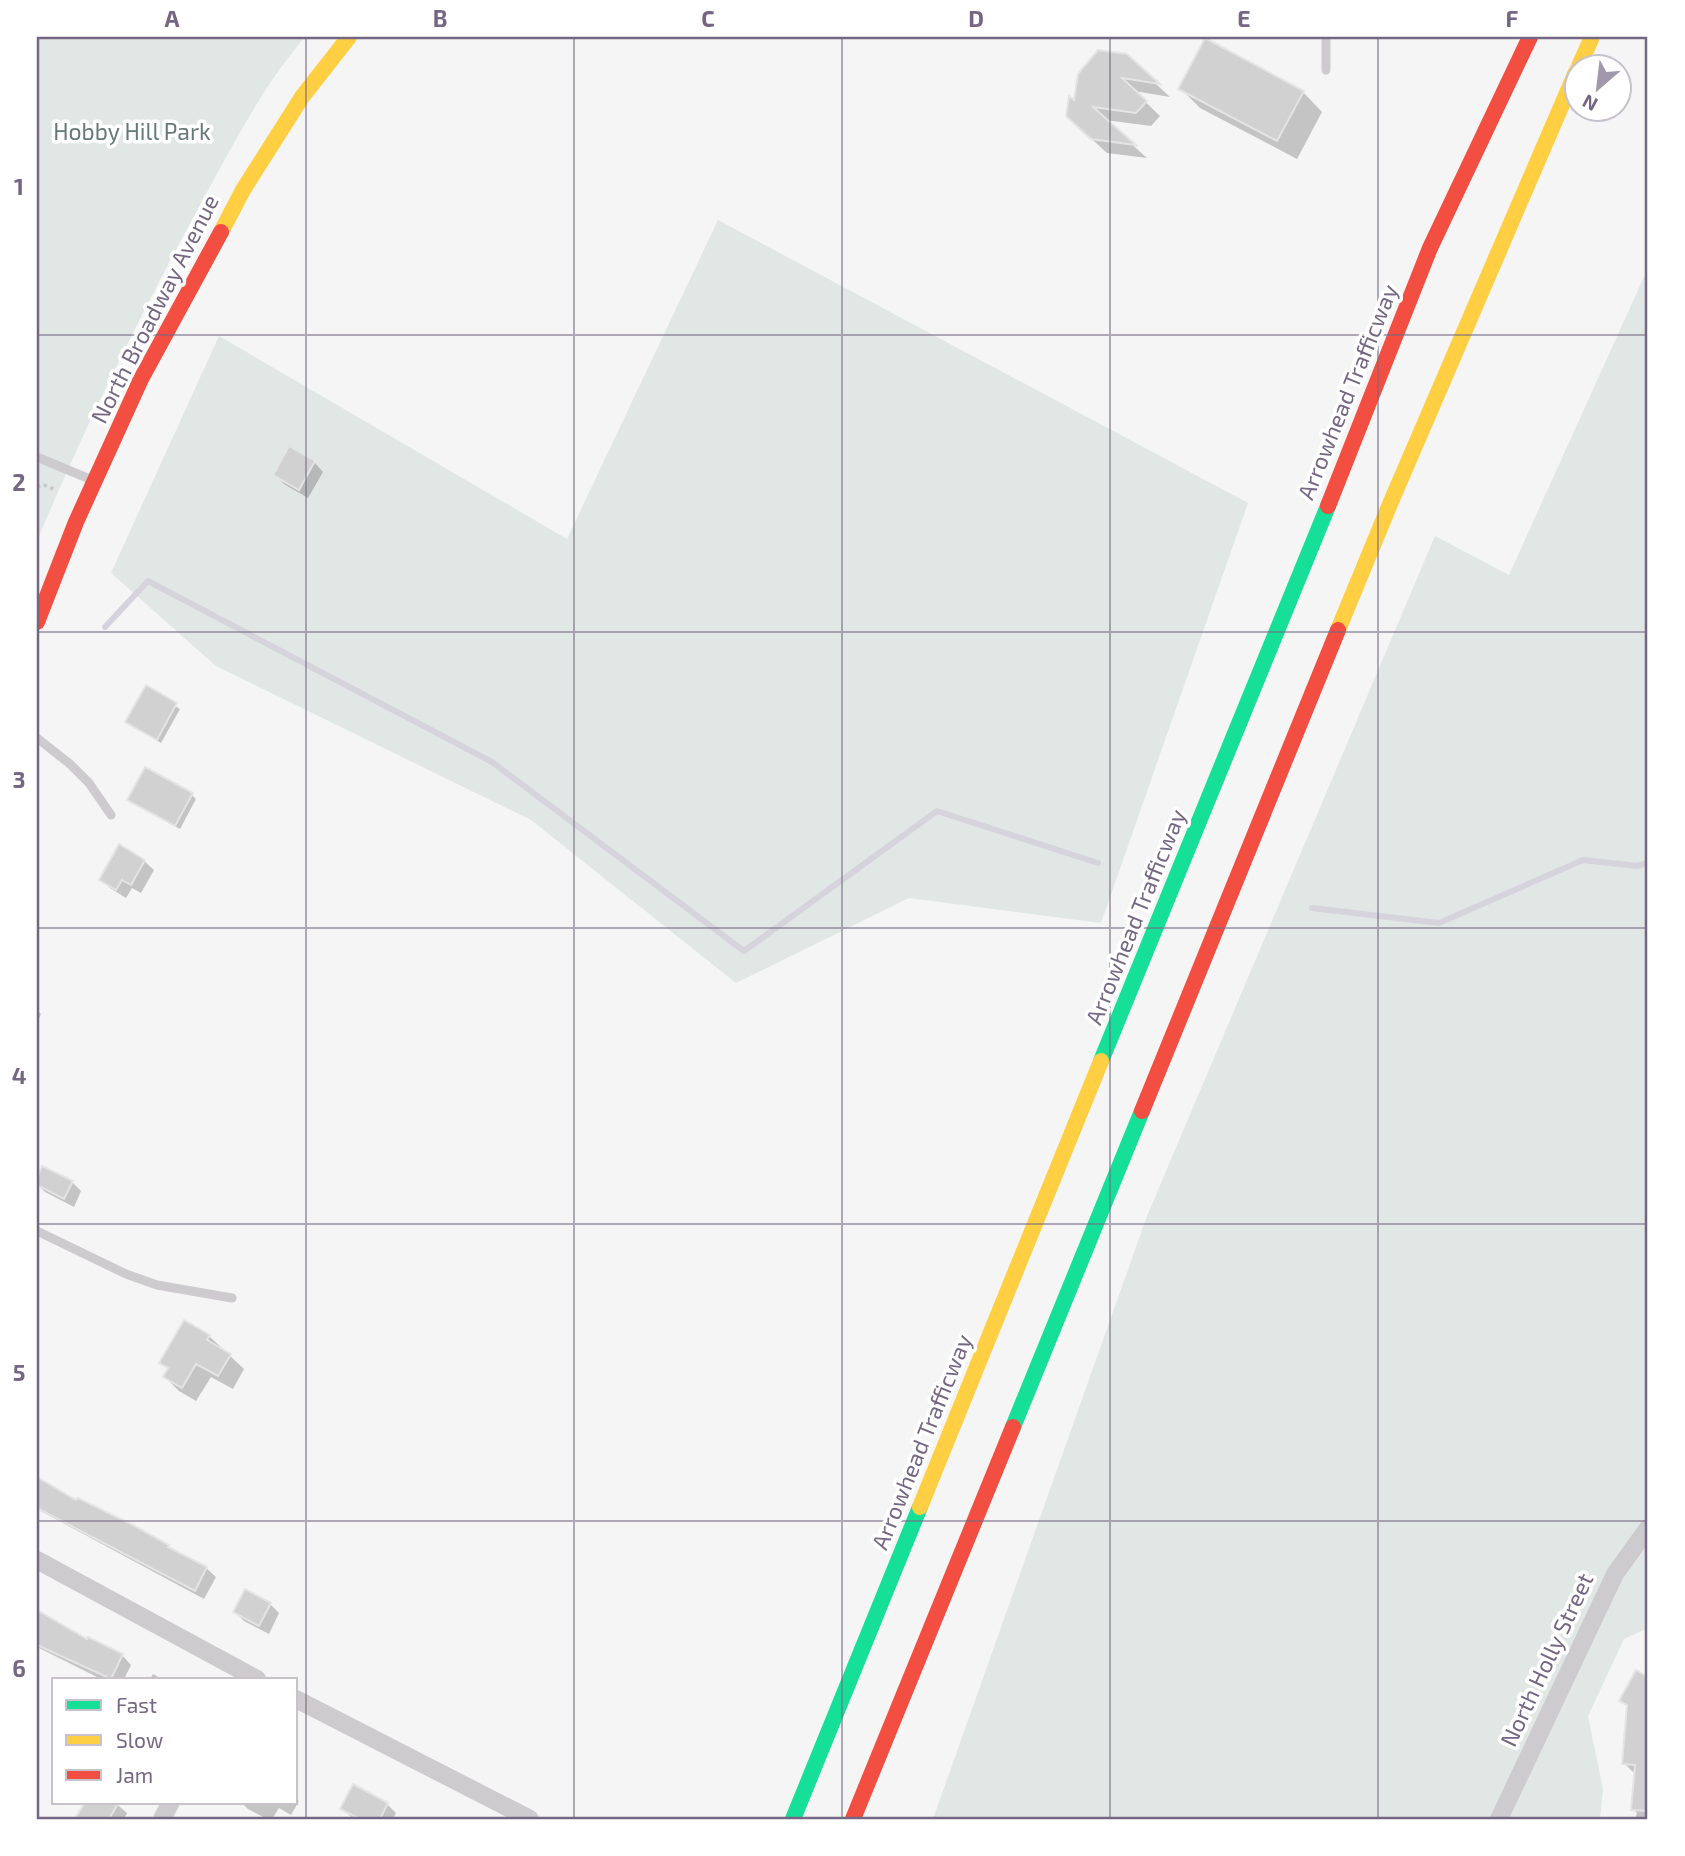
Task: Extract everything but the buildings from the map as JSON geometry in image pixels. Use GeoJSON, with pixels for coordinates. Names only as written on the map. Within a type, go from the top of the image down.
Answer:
{"type":"FeatureCollection","features":[{"type":"Feature","properties":{"kind":"main road","name":"North Broadway Avenue"},"geometry":{"type":"LineString","coordinates":[[37,622],[94,481],[141,379],[243,190],[302,97],[349,37]]}},
{"type":"Feature","properties":{"kind":"main road","name":"Arrowhead Trafficway"},"geometry":{"type":"LineString","coordinates":[[793,1819],[1430,248],[1530,37]]}},
{"type":"Feature","properties":{"kind":"main road"},"geometry":{"type":"LineString","coordinates":[[853,1819],[1390,504],[1562,107]]}},
{"type":"Feature","properties":{"kind":"street","name":"North Holly Street"},"geometry":{"type":"LineString","coordinates":[[1499,1819],[1615,1574],[1648,1528]]}},
{"type":"Feature","properties":{"kind":"street"},"geometry":{"type":"LineString","coordinates":[[37,1560],[245,1677]]}},
{"type":"Feature","properties":{"kind":"street"},"geometry":{"type":"LineString","coordinates":[[298,1700],[530,1819]]}},
{"type":"Feature","properties":{"kind":"lane"},"geometry":{"type":"LineString","coordinates":[[1325,70],[1326,37]]}},
{"type":"Feature","properties":{"kind":"lane"},"geometry":{"type":"LineString","coordinates":[[37,457],[94,481]]}},
{"type":"Feature","properties":{"kind":"lane"},"geometry":{"type":"LineString","coordinates":[[37,738],[89,783],[111,815]]}},
{"type":"Feature","properties":{"kind":"lane"},"geometry":{"type":"LineString","coordinates":[[37,1231],[125,1274],[157,1285],[232,1298]]}},
{"type":"Feature","properties":{"kind":"path"},"geometry":{"type":"LineString","coordinates":[[37,486],[44,485],[56,490]]}},
{"type":"Feature","properties":{"kind":"green space","name":"Hobby Hill Park"},"geometry":{"type":"Polygon","coordinates":[[[37,37],[305,37],[275,76],[249,117],[179,244],[94,413],[37,541],[37,37]]]}},
{"type":"Feature","properties":{"kind":"green space"},"geometry":{"type":"Polygon","coordinates":[[[718,220],[1248,503],[1101,923],[909,898],[736,983],[531,820],[216,666],[111,573],[219,336],[567,539],[718,220]]]}},
{"type":"Feature","properties":{"kind":"green space"},"geometry":{"type":"Polygon","coordinates":[[[1648,268],[1648,1628],[1624,1639],[1588,1716],[1603,1789],[1600,1819],[933,1819],[1147,1216],[1435,536],[1509,575],[1648,268]]]}},
{"type":"Feature","properties":{"kind":"waterway"},"geometry":{"type":"LineString","coordinates":[[105,627],[148,581],[492,762],[744,951],[937,811],[1098,863]]}},
{"type":"Feature","properties":{"kind":"waterway"},"geometry":{"type":"LineString","coordinates":[[1312,908],[1439,923],[1583,860],[1637,866],[1648,863]]}},
{"type":"Feature","properties":{"kind":"traffic: fast"},"geometry":{"type":"LineString","coordinates":[[1101,1061],[1328,506]]}},
{"type":"Feature","properties":{"kind":"traffic: fast"},"geometry":{"type":"LineString","coordinates":[[1013,1427],[1142,1111]]}},
{"type":"Feature","properties":{"kind":"traffic: fast"},"geometry":{"type":"LineString","coordinates":[[793,1819],[920,1507]]}},
{"type":"Feature","properties":{"kind":"traffic: slow"},"geometry":{"type":"LineString","coordinates":[[221,232],[243,190],[302,97],[349,37]]}},
{"type":"Feature","properties":{"kind":"traffic: slow"},"geometry":{"type":"LineString","coordinates":[[1585,52],[1592,37]]}},
{"type":"Feature","properties":{"kind":"traffic: slow"},"geometry":{"type":"LineString","coordinates":[[1338,630],[1562,105]]}},
{"type":"Feature","properties":{"kind":"traffic: slow"},"geometry":{"type":"LineString","coordinates":[[920,1507],[1101,1061]]}},
{"type":"Feature","properties":{"kind":"traffic: jam"},"geometry":{"type":"LineString","coordinates":[[1328,506],[1430,248],[1530,37]]}},
{"type":"Feature","properties":{"kind":"traffic: jam"},"geometry":{"type":"LineString","coordinates":[[37,622],[76,522],[141,379],[221,232]]}},
{"type":"Feature","properties":{"kind":"traffic: jam"},"geometry":{"type":"LineString","coordinates":[[1142,1111],[1338,630]]}},
{"type":"Feature","properties":{"kind":"traffic: jam"},"geometry":{"type":"LineString","coordinates":[[853,1819],[1013,1427]]}}]}
